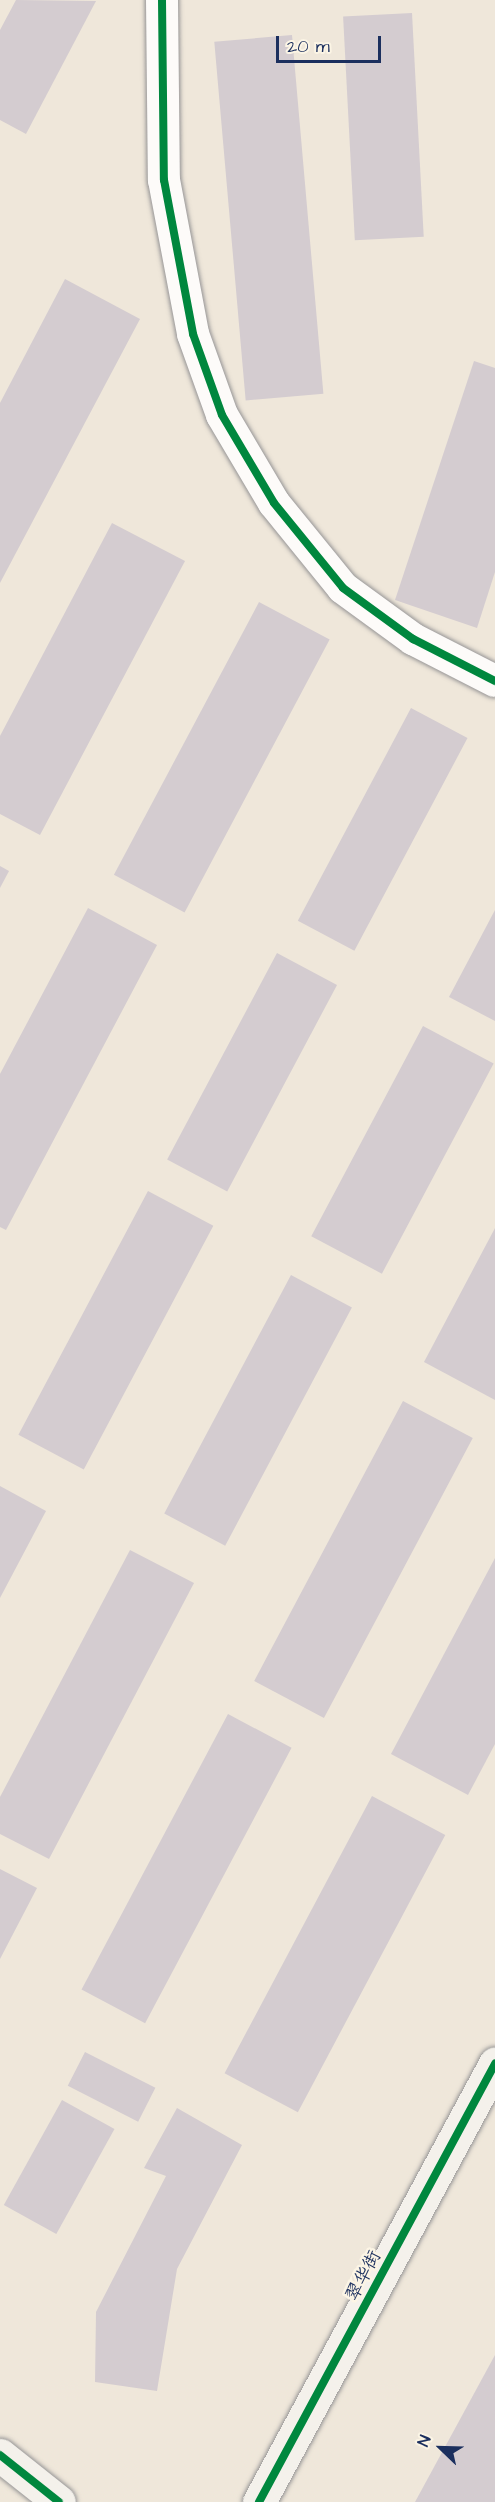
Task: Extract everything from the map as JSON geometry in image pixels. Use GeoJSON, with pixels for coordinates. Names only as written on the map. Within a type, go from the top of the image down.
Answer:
{"type":"FeatureCollection","features":[{"type":"Feature","properties":{"kind":"street"},"geometry":{"type":"LineString","coordinates":[[162,0],[164,180],[193,334],[222,415],[274,503],[343,588],[413,639],[495,681]]}},
{"type":"Feature","properties":{"kind":"street","name":"翠华街"},"geometry":{"type":"LineString","coordinates":[[259,2502],[495,2064]]}},
{"type":"Feature","properties":{"kind":"street"},"geometry":{"type":"LineString","coordinates":[[0,2455],[60,2502]]}},
{"type":"Feature","properties":{"kind":"building"},"geometry":{"type":"Polygon","coordinates":[[[16,0],[96,1],[26,134],[0,120],[0,30],[16,0]]]}},
{"type":"Feature","properties":{"kind":"building"},"geometry":{"type":"Polygon","coordinates":[[[412,13],[424,237],[355,240],[343,17],[412,13]]]}},
{"type":"Feature","properties":{"kind":"building"},"geometry":{"type":"Polygon","coordinates":[[[292,35],[323,394],[246,400],[214,42],[292,35]]]}},
{"type":"Feature","properties":{"kind":"building"},"geometry":{"type":"Polygon","coordinates":[[[65,279],[140,319],[0,583],[0,403],[65,279]]]}},
{"type":"Feature","properties":{"kind":"building"},"geometry":{"type":"Polygon","coordinates":[[[474,361],[495,368],[495,572],[477,628],[395,600],[474,361]]]}},
{"type":"Feature","properties":{"kind":"building"},"geometry":{"type":"Polygon","coordinates":[[[112,523],[185,561],[40,835],[0,814],[0,736],[112,523]]]}},
{"type":"Feature","properties":{"kind":"building"},"geometry":{"type":"Polygon","coordinates":[[[259,602],[330,640],[185,912],[114,875],[259,602]]]}},
{"type":"Feature","properties":{"kind":"building"},"geometry":{"type":"Polygon","coordinates":[[[411,708],[468,738],[354,951],[298,921],[411,708]]]}},
{"type":"Feature","properties":{"kind":"building"},"geometry":{"type":"Polygon","coordinates":[[[0,866],[9,871],[0,888],[0,866]]]}},
{"type":"Feature","properties":{"kind":"building"},"geometry":{"type":"Polygon","coordinates":[[[88,908],[157,945],[6,1230],[0,1227],[0,1074],[88,908]]]}},
{"type":"Feature","properties":{"kind":"building"},"geometry":{"type":"Polygon","coordinates":[[[495,910],[495,1021],[449,997],[495,910]]]}},
{"type":"Feature","properties":{"kind":"building"},"geometry":{"type":"Polygon","coordinates":[[[277,953],[337,985],[227,1192],[167,1160],[277,953]]]}},
{"type":"Feature","properties":{"kind":"building"},"geometry":{"type":"Polygon","coordinates":[[[423,1026],[494,1064],[382,1274],[311,1236],[423,1026]]]}},
{"type":"Feature","properties":{"kind":"building"},"geometry":{"type":"Polygon","coordinates":[[[148,1191],[213,1226],[84,1469],[18,1435],[148,1191]]]}},
{"type":"Feature","properties":{"kind":"building"},"geometry":{"type":"Polygon","coordinates":[[[495,1228],[495,1400],[424,1362],[495,1228]]]}},
{"type":"Feature","properties":{"kind":"building"},"geometry":{"type":"Polygon","coordinates":[[[291,1275],[352,1307],[225,1546],[164,1513],[291,1275]]]}},
{"type":"Feature","properties":{"kind":"building"},"geometry":{"type":"Polygon","coordinates":[[[403,1401],[473,1438],[324,1718],[254,1681],[403,1401]]]}},
{"type":"Feature","properties":{"kind":"building"},"geometry":{"type":"Polygon","coordinates":[[[0,1486],[46,1511],[0,1598],[0,1486]]]}},
{"type":"Feature","properties":{"kind":"building"},"geometry":{"type":"Polygon","coordinates":[[[130,1550],[194,1583],[49,1859],[0,1834],[0,1797],[130,1550]]]}},
{"type":"Feature","properties":{"kind":"building"},"geometry":{"type":"Polygon","coordinates":[[[495,1558],[495,1744],[468,1795],[391,1754],[495,1558]]]}},
{"type":"Feature","properties":{"kind":"building"},"geometry":{"type":"Polygon","coordinates":[[[228,1714],[292,1748],[145,2023],[82,1989],[228,1714]]]}},
{"type":"Feature","properties":{"kind":"building"},"geometry":{"type":"Polygon","coordinates":[[[372,1796],[445,1835],[298,2112],[225,2073],[372,1796]]]}},
{"type":"Feature","properties":{"kind":"building"},"geometry":{"type":"Polygon","coordinates":[[[0,1869],[37,1888],[0,1959],[0,1869]]]}},
{"type":"Feature","properties":{"kind":"building"},"geometry":{"type":"Polygon","coordinates":[[[85,2052],[155,2088],[138,2122],[68,2086],[85,2052]]]}},
{"type":"Feature","properties":{"kind":"building"},"geometry":{"type":"Polygon","coordinates":[[[62,2100],[114,2129],[56,2234],[4,2205],[62,2100]]]}},
{"type":"Feature","properties":{"kind":"building"},"geometry":{"type":"Polygon","coordinates":[[[177,2108],[242,2145],[177,2269],[157,2391],[95,2382],[96,2312],[166,2176],[144,2168],[177,2108]]]}},
{"type":"Feature","properties":{"kind":"building"},"geometry":{"type":"Polygon","coordinates":[[[495,2355],[495,2502],[415,2502],[495,2355]]]}},
{"type":"Feature","properties":{"kind":"cycle path"},"geometry":{"type":"LineString","coordinates":[[162,0],[164,180],[193,334],[222,415],[274,503],[343,588],[413,639],[495,681]]}},
{"type":"Feature","properties":{"kind":"cycle path"},"geometry":{"type":"LineString","coordinates":[[259,2502],[495,2064]]}},
{"type":"Feature","properties":{"kind":"cycle path"},"geometry":{"type":"LineString","coordinates":[[0,2455],[59,2502]]}}]}
